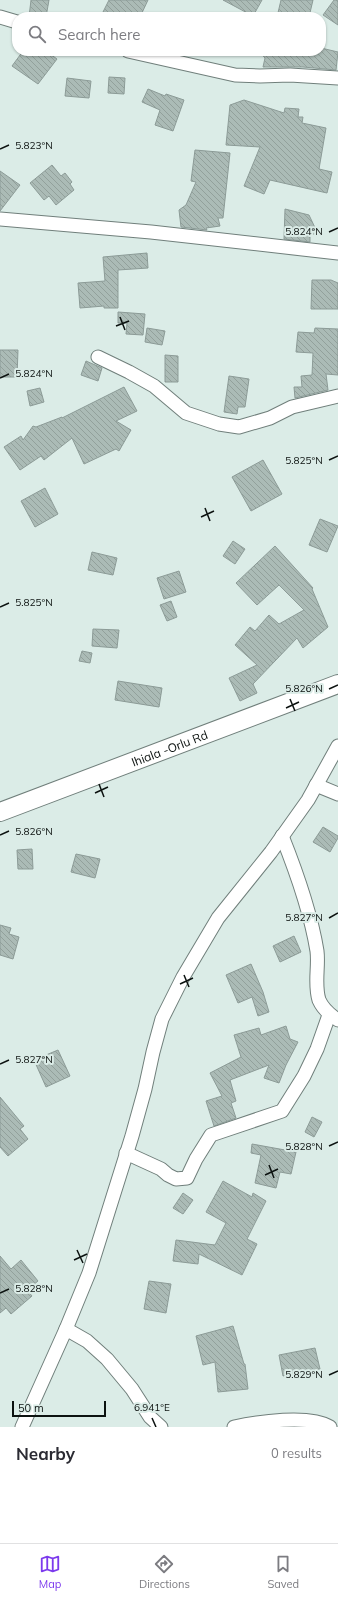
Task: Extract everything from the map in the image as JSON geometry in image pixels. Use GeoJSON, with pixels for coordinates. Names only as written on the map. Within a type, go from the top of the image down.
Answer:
{"type":"FeatureCollection","features":[{"type":"Feature","properties":{"kind":"main road","name":"Ihiala -Orlu Rd"},"geometry":{"type":"LineString","coordinates":[[0,812],[338,684]]}},
{"type":"Feature","properties":{"kind":"street"},"geometry":{"type":"LineString","coordinates":[[0,17],[12,21]]}},
{"type":"Feature","properties":{"kind":"street"},"geometry":{"type":"LineString","coordinates":[[150,56],[235,75],[290,75],[338,78]]}},
{"type":"Feature","properties":{"kind":"street"},"geometry":{"type":"LineString","coordinates":[[0,219],[151,232],[338,253]]}},
{"type":"Feature","properties":{"kind":"street"},"geometry":{"type":"LineString","coordinates":[[98,357],[130,372],[154,386],[186,413],[219,424],[239,427],[270,418],[292,407],[338,396]]}},
{"type":"Feature","properties":{"kind":"street"},"geometry":{"type":"LineString","coordinates":[[22,1427],[66,1329],[89,1273],[145,1089],[152,1052],[162,1019],[183,977],[218,918],[282,836],[316,786],[338,746]]}},
{"type":"Feature","properties":{"kind":"street"},"geometry":{"type":"LineString","coordinates":[[316,786],[338,794]]}},
{"type":"Feature","properties":{"kind":"street"},"geometry":{"type":"LineString","coordinates":[[126,1153],[161,1169],[176,1179],[187,1178],[196,1159],[211,1135],[282,1111],[304,1076],[334,1017],[320,1001],[317,986],[317,952],[295,867],[282,836]]}},
{"type":"Feature","properties":{"kind":"street"},"geometry":{"type":"LineString","coordinates":[[66,1329],[87,1341],[107,1359],[132,1389],[150,1417],[161,1427]]}},
{"type":"Feature","properties":{"kind":"street"},"geometry":{"type":"LineString","coordinates":[[234,1427],[296,1420],[324,1423],[330,1427]]}},
{"type":"Feature","properties":{"kind":"building"},"geometry":{"type":"Polygon","coordinates":[[[31,0],[49,0],[47,12],[30,12],[31,0]]]}},
{"type":"Feature","properties":{"kind":"building"},"geometry":{"type":"Polygon","coordinates":[[[109,0],[148,0],[142,12],[103,12],[109,0]]]}},
{"type":"Feature","properties":{"kind":"building"},"geometry":{"type":"Polygon","coordinates":[[[223,0],[262,0],[255,12],[246,12],[223,0]]]}},
{"type":"Feature","properties":{"kind":"building"},"geometry":{"type":"Polygon","coordinates":[[[281,0],[313,0],[310,12],[278,12],[281,0]]]}},
{"type":"Feature","properties":{"kind":"building"},"geometry":{"type":"Polygon","coordinates":[[[334,0],[338,0],[338,25],[326,17],[325,12],[334,0]]]}},
{"type":"Feature","properties":{"kind":"building"},"geometry":{"type":"Polygon","coordinates":[[[326,49],[338,52],[336,70],[303,67],[263,67],[265,58],[263,56],[326,56],[326,49]]]}},
{"type":"Feature","properties":{"kind":"building"},"geometry":{"type":"Polygon","coordinates":[[[19,56],[53,56],[57,59],[38,84],[12,66],[19,56]]]}},
{"type":"Feature","properties":{"kind":"building"},"geometry":{"type":"Polygon","coordinates":[[[109,77],[125,78],[124,94],[108,93],[109,77]]]}},
{"type":"Feature","properties":{"kind":"building"},"geometry":{"type":"Polygon","coordinates":[[[67,78],[91,81],[89,98],[65,96],[67,78]]]}},
{"type":"Feature","properties":{"kind":"building"},"geometry":{"type":"Polygon","coordinates":[[[148,89],[165,96],[166,94],[184,100],[173,131],[155,125],[160,110],[142,102],[148,89]]]}},
{"type":"Feature","properties":{"kind":"building"},"geometry":{"type":"Polygon","coordinates":[[[244,100],[284,113],[285,108],[299,109],[298,117],[303,117],[302,123],[326,128],[319,169],[332,172],[327,193],[270,180],[264,194],[244,186],[260,147],[226,145],[230,105],[244,100]]]}},
{"type":"Feature","properties":{"kind":"building"},"geometry":{"type":"Polygon","coordinates":[[[195,150],[230,153],[223,218],[218,218],[220,226],[206,228],[207,230],[181,227],[179,210],[186,205],[196,182],[191,181],[195,150]]]}},
{"type":"Feature","properties":{"kind":"building"},"geometry":{"type":"Polygon","coordinates":[[[52,165],[61,176],[65,173],[72,182],[70,184],[74,190],[56,205],[49,196],[44,200],[30,183],[52,165]]]}},
{"type":"Feature","properties":{"kind":"building"},"geometry":{"type":"Polygon","coordinates":[[[0,171],[20,185],[0,211],[0,171]]]}},
{"type":"Feature","properties":{"kind":"building"},"geometry":{"type":"Polygon","coordinates":[[[285,209],[309,215],[318,234],[310,234],[310,242],[284,239],[285,209]]]}},
{"type":"Feature","properties":{"kind":"building"},"geometry":{"type":"Polygon","coordinates":[[[147,253],[148,268],[118,270],[118,308],[104,308],[104,306],[80,308],[78,283],[105,281],[103,257],[147,253]]]}},
{"type":"Feature","properties":{"kind":"building"},"geometry":{"type":"Polygon","coordinates":[[[312,280],[331,280],[338,283],[338,309],[311,309],[312,280]]]}},
{"type":"Feature","properties":{"kind":"building"},"geometry":{"type":"Polygon","coordinates":[[[118,312],[145,314],[143,335],[126,334],[127,323],[118,323],[118,312]]]}},
{"type":"Feature","properties":{"kind":"building"},"geometry":{"type":"Polygon","coordinates":[[[147,328],[165,331],[162,345],[145,342],[147,328]]]}},
{"type":"Feature","properties":{"kind":"building"},"geometry":{"type":"Polygon","coordinates":[[[315,328],[338,329],[338,375],[326,374],[328,390],[295,398],[294,387],[302,387],[301,376],[312,375],[313,353],[296,352],[298,332],[314,333],[315,328]]]}},
{"type":"Feature","properties":{"kind":"building"},"geometry":{"type":"Polygon","coordinates":[[[0,350],[18,350],[17,377],[0,377],[0,350]]]}},
{"type":"Feature","properties":{"kind":"building"},"geometry":{"type":"Polygon","coordinates":[[[165,355],[178,356],[178,382],[165,382],[165,355]]]}},
{"type":"Feature","properties":{"kind":"building"},"geometry":{"type":"Polygon","coordinates":[[[86,361],[102,368],[98,381],[81,375],[86,361]]]}},
{"type":"Feature","properties":{"kind":"building"},"geometry":{"type":"Polygon","coordinates":[[[229,376],[249,379],[245,407],[238,407],[237,414],[224,412],[229,376]]]}},
{"type":"Feature","properties":{"kind":"building"},"geometry":{"type":"Polygon","coordinates":[[[124,387],[137,411],[116,421],[131,430],[119,451],[116,449],[84,464],[72,438],[44,460],[41,456],[20,470],[4,447],[21,436],[23,440],[33,426],[36,427],[62,418],[124,387]]]}},
{"type":"Feature","properties":{"kind":"building"},"geometry":{"type":"Polygon","coordinates":[[[40,388],[44,402],[30,406],[27,391],[40,388]]]}},
{"type":"Feature","properties":{"kind":"building"},"geometry":{"type":"Polygon","coordinates":[[[263,460],[282,494],[251,511],[232,477],[263,460]]]}},
{"type":"Feature","properties":{"kind":"building"},"geometry":{"type":"Polygon","coordinates":[[[45,488],[58,514],[35,527],[21,501],[45,488]]]}},
{"type":"Feature","properties":{"kind":"building"},"geometry":{"type":"Polygon","coordinates":[[[320,519],[338,526],[327,552],[309,545],[320,519]]]}},
{"type":"Feature","properties":{"kind":"building"},"geometry":{"type":"Polygon","coordinates":[[[233,541],[245,549],[235,564],[223,556],[233,541]]]}},
{"type":"Feature","properties":{"kind":"building"},"geometry":{"type":"Polygon","coordinates":[[[275,546],[313,588],[312,589],[328,627],[303,648],[297,638],[253,684],[257,693],[240,701],[229,678],[257,665],[235,645],[250,627],[255,631],[269,615],[279,624],[304,610],[279,585],[257,605],[236,583],[275,546]]]}},
{"type":"Feature","properties":{"kind":"building"},"geometry":{"type":"Polygon","coordinates":[[[92,552],[117,558],[113,575],[88,570],[92,552]]]}},
{"type":"Feature","properties":{"kind":"building"},"geometry":{"type":"Polygon","coordinates":[[[179,571],[186,592],[164,599],[157,578],[179,571]]]}},
{"type":"Feature","properties":{"kind":"building"},"geometry":{"type":"Polygon","coordinates":[[[171,601],[177,617],[167,621],[160,605],[171,601]]]}},
{"type":"Feature","properties":{"kind":"building"},"geometry":{"type":"Polygon","coordinates":[[[93,629],[119,630],[117,648],[92,646],[93,629]]]}},
{"type":"Feature","properties":{"kind":"building"},"geometry":{"type":"Polygon","coordinates":[[[82,651],[92,653],[90,663],[79,661],[82,651]]]}},
{"type":"Feature","properties":{"kind":"building"},"geometry":{"type":"Polygon","coordinates":[[[118,681],[162,688],[159,707],[115,700],[118,681]]]}},
{"type":"Feature","properties":{"kind":"building"},"geometry":{"type":"Polygon","coordinates":[[[323,827],[338,836],[330,852],[313,842],[323,827]]]}},
{"type":"Feature","properties":{"kind":"building"},"geometry":{"type":"Polygon","coordinates":[[[32,849],[33,869],[18,869],[17,850],[32,849]]]}},
{"type":"Feature","properties":{"kind":"building"},"geometry":{"type":"Polygon","coordinates":[[[76,854],[100,859],[95,878],[71,872],[76,854]]]}},
{"type":"Feature","properties":{"kind":"building"},"geometry":{"type":"Polygon","coordinates":[[[0,925],[11,928],[9,934],[19,937],[13,959],[0,955],[0,925]]]}},
{"type":"Feature","properties":{"kind":"building"},"geometry":{"type":"Polygon","coordinates":[[[294,936],[301,952],[280,962],[273,946],[294,936]]]}},
{"type":"Feature","properties":{"kind":"building"},"geometry":{"type":"Polygon","coordinates":[[[251,964],[263,992],[269,1012],[258,1016],[252,997],[238,1003],[226,975],[251,964]]]}},
{"type":"Feature","properties":{"kind":"building"},"geometry":{"type":"Polygon","coordinates":[[[286,1026],[290,1039],[298,1042],[286,1065],[279,1083],[264,1078],[269,1065],[230,1080],[236,1101],[231,1103],[236,1118],[214,1126],[206,1101],[222,1096],[210,1073],[241,1057],[234,1035],[259,1028],[261,1035],[286,1026]]]}},
{"type":"Feature","properties":{"kind":"building"},"geometry":{"type":"Polygon","coordinates":[[[58,1050],[70,1076],[46,1087],[34,1060],[58,1050]]]}},
{"type":"Feature","properties":{"kind":"building"},"geometry":{"type":"Polygon","coordinates":[[[0,1097],[24,1126],[20,1129],[28,1139],[8,1156],[0,1147],[0,1097]]]}},
{"type":"Feature","properties":{"kind":"building"},"geometry":{"type":"Polygon","coordinates":[[[312,1117],[322,1122],[314,1137],[305,1132],[312,1117]]]}},
{"type":"Feature","properties":{"kind":"building"},"geometry":{"type":"Polygon","coordinates":[[[252,1144],[296,1152],[291,1174],[280,1172],[276,1188],[255,1183],[261,1155],[251,1153],[252,1144]]]}},
{"type":"Feature","properties":{"kind":"building"},"geometry":{"type":"Polygon","coordinates":[[[223,1181],[252,1197],[253,1193],[266,1201],[247,1239],[257,1244],[242,1275],[199,1254],[198,1264],[173,1261],[176,1240],[215,1245],[226,1223],[206,1212],[223,1181]]]}},
{"type":"Feature","properties":{"kind":"building"},"geometry":{"type":"Polygon","coordinates":[[[183,1193],[193,1200],[183,1214],[173,1208],[183,1193]]]}},
{"type":"Feature","properties":{"kind":"building"},"geometry":{"type":"Polygon","coordinates":[[[0,1256],[11,1269],[21,1260],[38,1281],[27,1290],[32,1296],[11,1314],[6,1308],[0,1313],[0,1256]]]}},
{"type":"Feature","properties":{"kind":"building"},"geometry":{"type":"Polygon","coordinates":[[[149,1281],[171,1284],[166,1313],[144,1309],[149,1281]]]}},
{"type":"Feature","properties":{"kind":"building"},"geometry":{"type":"Polygon","coordinates":[[[233,1326],[245,1364],[248,1389],[218,1392],[215,1362],[203,1365],[196,1336],[233,1326]]]}},
{"type":"Feature","properties":{"kind":"building"},"geometry":{"type":"Polygon","coordinates":[[[315,1348],[320,1369],[283,1376],[279,1355],[315,1348]]]}}]}
